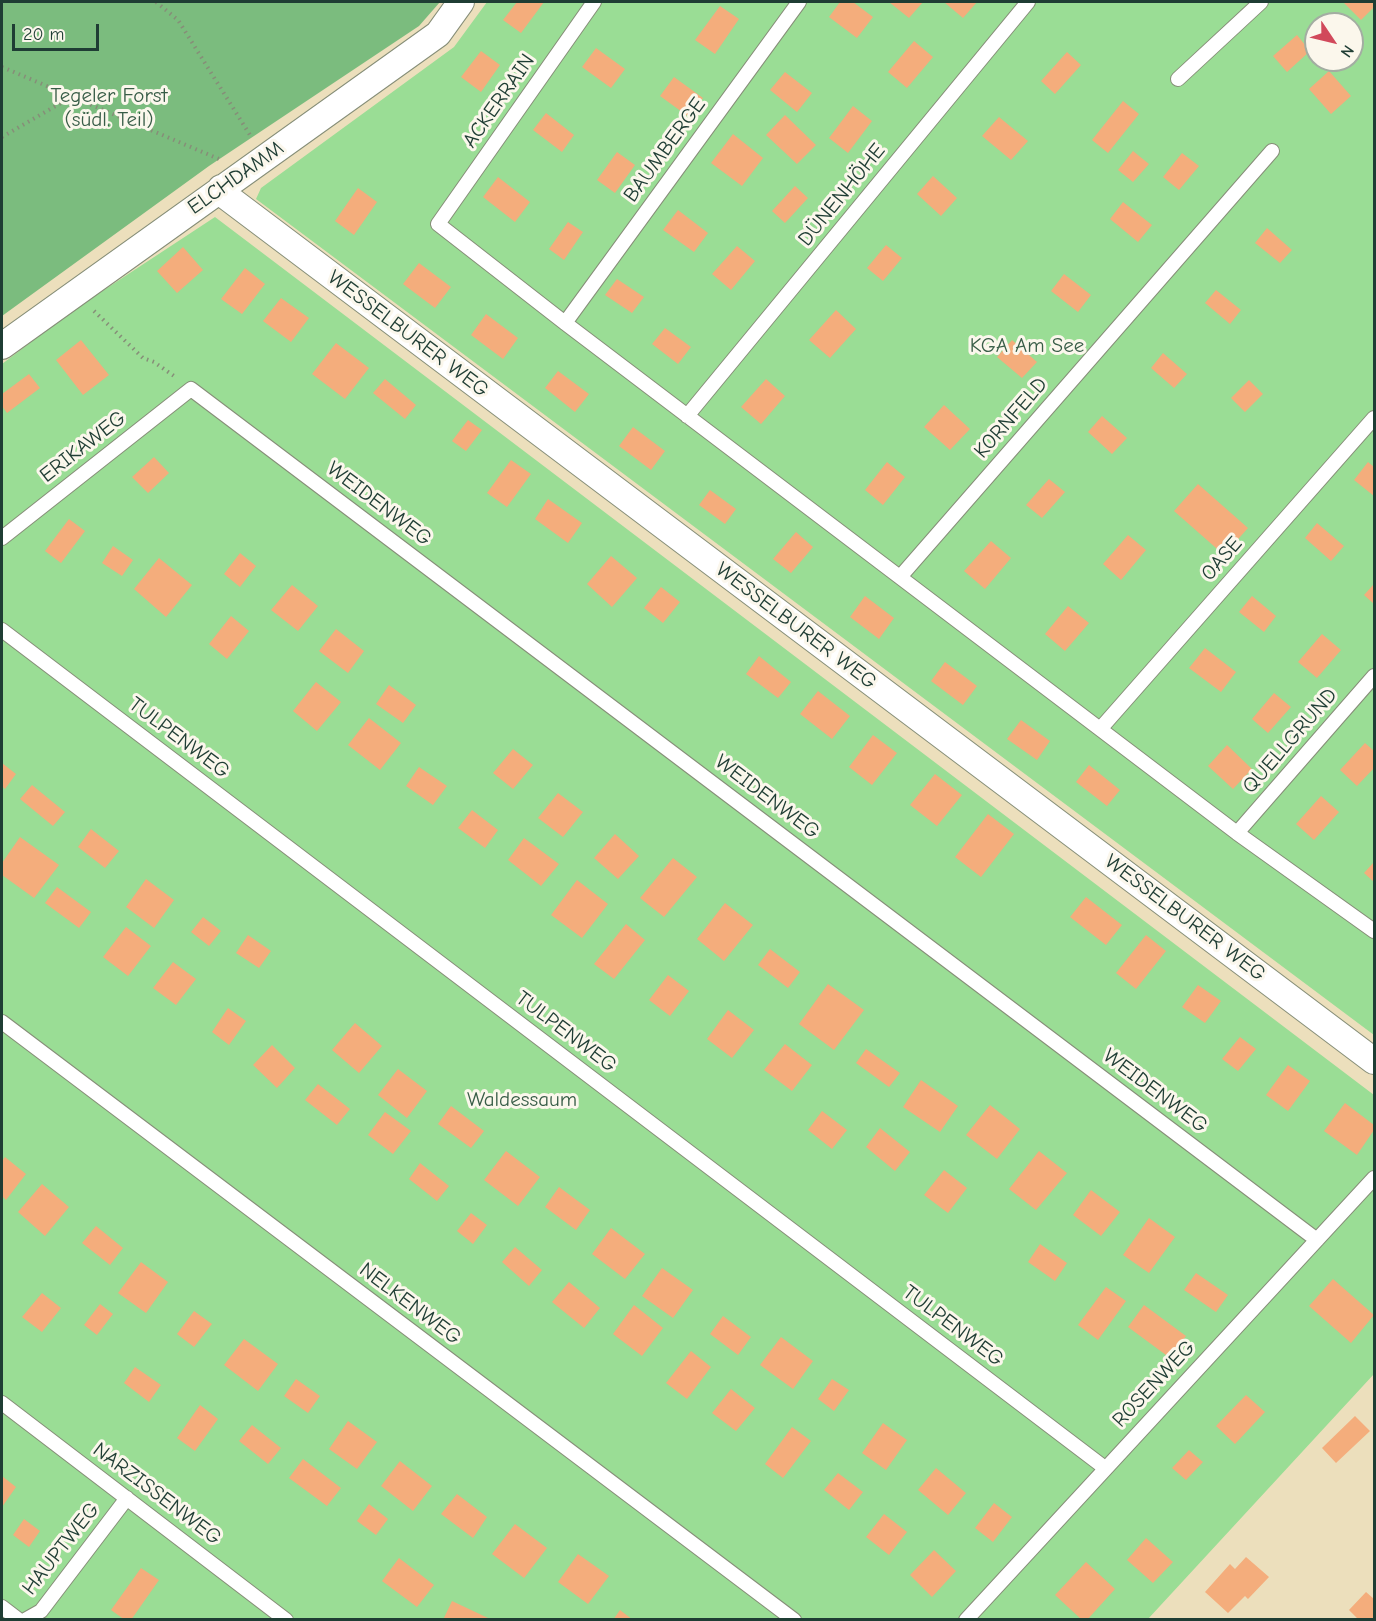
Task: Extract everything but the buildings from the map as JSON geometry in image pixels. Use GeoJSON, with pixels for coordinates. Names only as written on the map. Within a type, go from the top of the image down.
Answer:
{"type":"FeatureCollection","features":[{"type":"Feature","properties":{"kind":"street","name":"ELCHDAMM"},"geometry":{"type":"LineString","coordinates":[[2,346],[438,34],[461,2]]}},
{"type":"Feature","properties":{"kind":"street","name":"WESSELBURER WEG"},"geometry":{"type":"LineString","coordinates":[[221,188],[227,197],[273,232],[1374,1061]]}},
{"type":"Feature","properties":{"kind":"lane","name":"ACKERRAIN"},"geometry":{"type":"LineString","coordinates":[[565,323],[438,224],[594,2]]}},
{"type":"Feature","properties":{"kind":"lane","name":"BAUMBERGE"},"geometry":{"type":"LineString","coordinates":[[565,323],[799,2]]}},
{"type":"Feature","properties":{"kind":"lane","name":"DÜNENHÖHE"},"geometry":{"type":"LineString","coordinates":[[687,416],[1028,2]]}},
{"type":"Feature","properties":{"kind":"lane"},"geometry":{"type":"LineString","coordinates":[[1178,79],[1261,2]]}},
{"type":"Feature","properties":{"kind":"lane","name":"KORNFELD"},"geometry":{"type":"LineString","coordinates":[[900,577],[1272,151]]}},
{"type":"Feature","properties":{"kind":"lane"},"geometry":{"type":"LineString","coordinates":[[565,323],[1237,833],[1374,931]]}},
{"type":"Feature","properties":{"kind":"lane","name":"ERIKAWEG"},"geometry":{"type":"LineString","coordinates":[[2,538],[191,389]]}},
{"type":"Feature","properties":{"kind":"lane","name":"WEIDENWEG"},"geometry":{"type":"LineString","coordinates":[[191,389],[1317,1240]]}},
{"type":"Feature","properties":{"kind":"lane","name":"OASE"},"geometry":{"type":"LineString","coordinates":[[1101,728],[1374,418]]}},
{"type":"Feature","properties":{"kind":"lane","name":"TULPENWEG"},"geometry":{"type":"LineString","coordinates":[[2,630],[1105,1468]]}},
{"type":"Feature","properties":{"kind":"lane","name":"QUELLGRUND"},"geometry":{"type":"LineString","coordinates":[[1237,833],[1374,676]]}},
{"type":"Feature","properties":{"kind":"lane","name":"NELKENWEG"},"geometry":{"type":"LineString","coordinates":[[2,1022],[794,1620]]}},
{"type":"Feature","properties":{"kind":"lane","name":"ROSENWEG"},"geometry":{"type":"LineString","coordinates":[[966,1620],[1374,1178]]}},
{"type":"Feature","properties":{"kind":"lane","name":"NARZISSENWEG"},"geometry":{"type":"LineString","coordinates":[[2,1402],[286,1620]]}},
{"type":"Feature","properties":{"kind":"lane","name":"HAUPTWEG"},"geometry":{"type":"LineString","coordinates":[[24,1620],[41,1611],[127,1498]]}},
{"type":"Feature","properties":{"kind":"lane"},"geometry":{"type":"LineString","coordinates":[[2,1606],[19,1620]]}},
{"type":"Feature","properties":{"kind":"path"},"geometry":{"type":"LineString","coordinates":[[156,2],[178,20],[256,164]]}},
{"type":"Feature","properties":{"kind":"path"},"geometry":{"type":"LineString","coordinates":[[2,67],[71,97],[256,164]]}},
{"type":"Feature","properties":{"kind":"path"},"geometry":{"type":"LineString","coordinates":[[2,136],[71,97]]}},
{"type":"Feature","properties":{"kind":"path"},"geometry":{"type":"LineString","coordinates":[[76,293],[143,358],[154,362],[191,389]]}},
{"type":"Feature","properties":{"kind":"green space","name":"Tegeler Forst (südl. Teil)"},"geometry":{"type":"Polygon","coordinates":[[[2,2],[440,2],[419,26],[209,166],[2,316],[2,2]]]}},
{"type":"Feature","properties":{"kind":"green space","name":"KGA Am See"},"geometry":{"type":"Polygon","coordinates":[[[487,2],[1374,2],[1374,1035],[256,199],[261,188],[454,47],[487,2]]]}},
{"type":"Feature","properties":{"kind":"green space","name":"Waldessaum"},"geometry":{"type":"Polygon","coordinates":[[[215,217],[1374,1095],[1374,1374],[1148,1619],[2,1620],[2,364],[72,311],[215,217]]]}}]}
